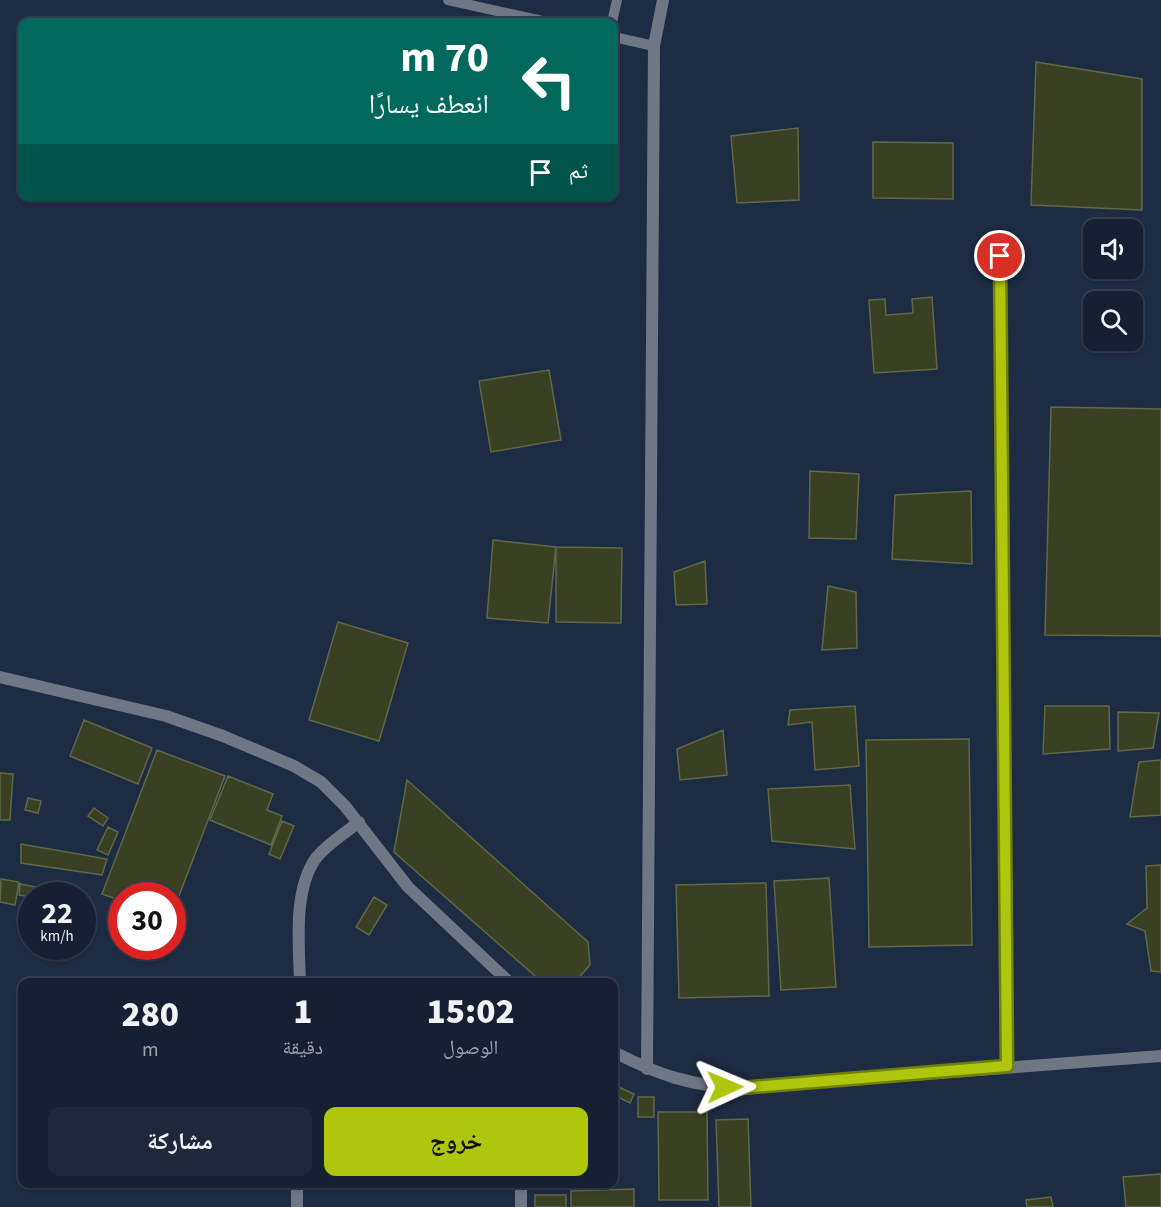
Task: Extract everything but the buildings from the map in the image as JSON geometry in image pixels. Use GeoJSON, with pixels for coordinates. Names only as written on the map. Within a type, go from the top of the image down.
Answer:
{"type":"FeatureCollection","features":[{"type":"Feature","properties":{"kind":"street"},"geometry":{"type":"LineString","coordinates":[[647,1069],[654,46],[663,0]]}},
{"type":"Feature","properties":{"kind":"street"},"geometry":{"type":"LineString","coordinates":[[1000,256],[1007,1066]]}},
{"type":"Feature","properties":{"kind":"street"},"geometry":{"type":"LineString","coordinates":[[0,677],[166,717],[223,736],[294,766],[321,782],[359,822],[408,887],[505,978]]}},
{"type":"Feature","properties":{"kind":"street"},"geometry":{"type":"LineString","coordinates":[[300,978],[299,922],[308,872],[317,857],[359,822]]}},
{"type":"Feature","properties":{"kind":"street"},"geometry":{"type":"LineString","coordinates":[[618,1054],[647,1069],[709,1087],[741,1088],[1161,1056]]}},
{"type":"Feature","properties":{"kind":"street"},"geometry":{"type":"LineString","coordinates":[[297,1188],[297,1207]]}},
{"type":"Feature","properties":{"kind":"street"},"geometry":{"type":"LineString","coordinates":[[521,1188],[521,1207]]}},
{"type":"Feature","properties":{"kind":"lane"},"geometry":{"type":"LineString","coordinates":[[448,0],[529,18]]}},
{"type":"Feature","properties":{"kind":"lane"},"geometry":{"type":"LineString","coordinates":[[613,18],[617,0]]}},
{"type":"Feature","properties":{"kind":"lane"},"geometry":{"type":"LineString","coordinates":[[618,38],[654,46]]}},
{"type":"Feature","properties":{"kind":"route"},"geometry":{"type":"LineString","coordinates":[[725,1087],[741,1088],[1007,1066],[1000,256]]}}]}
